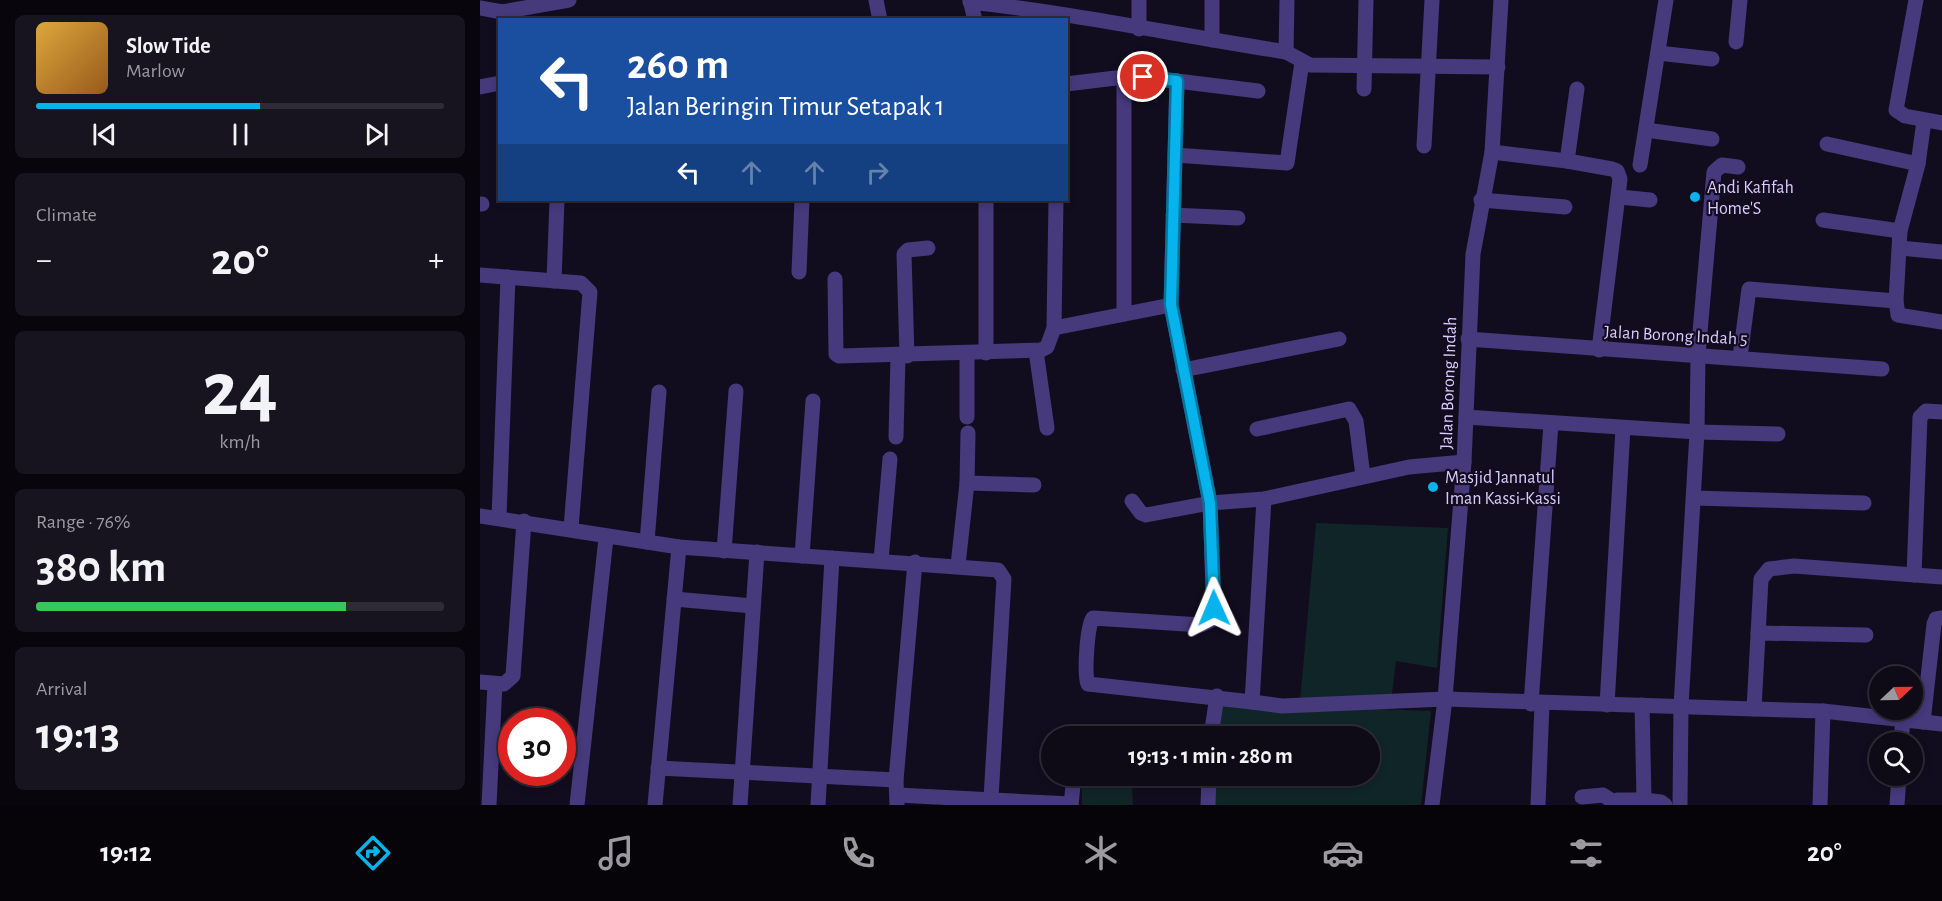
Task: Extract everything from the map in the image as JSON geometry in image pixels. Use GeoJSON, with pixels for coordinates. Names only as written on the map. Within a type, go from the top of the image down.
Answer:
{"type":"FeatureCollection","features":[{"type":"Feature","properties":{"kind":"street"},"geometry":{"type":"LineString","coordinates":[[480,8],[502,12],[569,0]]}},
{"type":"Feature","properties":{"kind":"street"},"geometry":{"type":"LineString","coordinates":[[876,0],[880,18]]}},
{"type":"Feature","properties":{"kind":"street"},"geometry":{"type":"LineString","coordinates":[[1138,29],[1139,0]]}},
{"type":"Feature","properties":{"kind":"street"},"geometry":{"type":"LineString","coordinates":[[1212,0],[1212,40]]}},
{"type":"Feature","properties":{"kind":"street"},"geometry":{"type":"LineString","coordinates":[[1286,52],[1287,0]]}},
{"type":"Feature","properties":{"kind":"street"},"geometry":{"type":"LineString","coordinates":[[1364,88],[1366,0]]}},
{"type":"Feature","properties":{"kind":"street"},"geometry":{"type":"LineString","coordinates":[[1424,146],[1432,0]]}},
{"type":"Feature","properties":{"kind":"street","name":"Jalan Borong Indah"},"geometry":{"type":"LineString","coordinates":[[1432,805],[1445,699],[1464,462],[1473,254],[1492,152],[1501,0]]}},
{"type":"Feature","properties":{"kind":"street"},"geometry":{"type":"LineString","coordinates":[[1640,165],[1666,0]]}},
{"type":"Feature","properties":{"kind":"street"},"geometry":{"type":"LineString","coordinates":[[1736,42],[1740,0]]}},
{"type":"Feature","properties":{"kind":"street"},"geometry":{"type":"LineString","coordinates":[[1916,0],[1896,110],[1899,114],[1942,123]]}},
{"type":"Feature","properties":{"kind":"street"},"geometry":{"type":"LineString","coordinates":[[974,18],[970,1],[1066,7],[1138,29],[1286,52],[1302,62],[1320,66],[1498,67]]}},
{"type":"Feature","properties":{"kind":"street"},"geometry":{"type":"LineString","coordinates":[[1658,53],[1712,59]]}},
{"type":"Feature","properties":{"kind":"street"},"geometry":{"type":"LineString","coordinates":[[1175,155],[1287,163],[1302,62]]}},
{"type":"Feature","properties":{"kind":"street"},"geometry":{"type":"LineString","coordinates":[[1124,77],[1124,314]]}},
{"type":"Feature","properties":{"kind":"street"},"geometry":{"type":"LineString","coordinates":[[1068,84],[1124,77],[1258,91]]}},
{"type":"Feature","properties":{"kind":"street"},"geometry":{"type":"LineString","coordinates":[[1177,81],[1171,305],[1210,503],[1214,619],[1201,625],[1093,618],[1090,622],[1086,680],[1088,684],[1217,696],[1282,706],[1445,699],[1537,704],[1823,711],[1869,716]]}},
{"type":"Feature","properties":{"kind":"street"},"geometry":{"type":"LineString","coordinates":[[480,87],[498,83]]}},
{"type":"Feature","properties":{"kind":"street"},"geometry":{"type":"LineString","coordinates":[[1567,161],[1577,89]]}},
{"type":"Feature","properties":{"kind":"street"},"geometry":{"type":"LineString","coordinates":[[1924,121],[1918,164],[1900,231],[1896,301],[1898,315],[1942,322]]}},
{"type":"Feature","properties":{"kind":"street"},"geometry":{"type":"LineString","coordinates":[[1646,129],[1713,139]]}},
{"type":"Feature","properties":{"kind":"street"},"geometry":{"type":"LineString","coordinates":[[1827,144],[1918,164]]}},
{"type":"Feature","properties":{"kind":"street"},"geometry":{"type":"LineString","coordinates":[[1492,152],[1567,161],[1617,171],[1620,179],[1620,197],[1599,350]]}},
{"type":"Feature","properties":{"kind":"street"},"geometry":{"type":"LineString","coordinates":[[1680,805],[1681,706],[1694,498],[1698,355],[1714,172],[1722,165],[1738,167]]}},
{"type":"Feature","properties":{"kind":"street"},"geometry":{"type":"LineString","coordinates":[[1620,197],[1650,200]]}},
{"type":"Feature","properties":{"kind":"street"},"geometry":{"type":"LineString","coordinates":[[1482,200],[1565,207]]}},
{"type":"Feature","properties":{"kind":"street"},"geometry":{"type":"LineString","coordinates":[[554,281],[557,201]]}},
{"type":"Feature","properties":{"kind":"street"},"geometry":{"type":"LineString","coordinates":[[799,272],[802,201]]}},
{"type":"Feature","properties":{"kind":"street"},"geometry":{"type":"LineString","coordinates":[[986,201],[986,353]]}},
{"type":"Feature","properties":{"kind":"street"},"geometry":{"type":"LineString","coordinates":[[835,279],[836,354],[852,358],[1036,351],[1047,346],[1054,328],[1056,201]]}},
{"type":"Feature","properties":{"kind":"street"},"geometry":{"type":"LineString","coordinates":[[1173,215],[1238,218]]}},
{"type":"Feature","properties":{"kind":"street"},"geometry":{"type":"LineString","coordinates":[[1823,220],[1900,231]]}},
{"type":"Feature","properties":{"kind":"street"},"geometry":{"type":"LineString","coordinates":[[896,437],[902,356],[904,254],[908,250],[928,248]]}},
{"type":"Feature","properties":{"kind":"street"},"geometry":{"type":"LineString","coordinates":[[1900,248],[1942,252]]}},
{"type":"Feature","properties":{"kind":"street"},"geometry":{"type":"LineString","coordinates":[[480,275],[581,283],[587,288],[591,297],[571,528]]}},
{"type":"Feature","properties":{"kind":"street"},"geometry":{"type":"LineString","coordinates":[[499,518],[508,278]]}},
{"type":"Feature","properties":{"kind":"street"},"geometry":{"type":"LineString","coordinates":[[1740,357],[1749,289],[1896,301]]}},
{"type":"Feature","properties":{"kind":"street"},"geometry":{"type":"LineString","coordinates":[[1054,328],[1171,305]]}},
{"type":"Feature","properties":{"kind":"street"},"geometry":{"type":"LineString","coordinates":[[1183,370],[1339,339]]}},
{"type":"Feature","properties":{"kind":"street","name":"Jalan Borong Indah 5"},"geometry":{"type":"LineString","coordinates":[[1468,339],[1882,369]]}},
{"type":"Feature","properties":{"kind":"street"},"geometry":{"type":"LineString","coordinates":[[1036,351],[1047,428]]}},
{"type":"Feature","properties":{"kind":"street"},"geometry":{"type":"LineString","coordinates":[[967,353],[967,417]]}},
{"type":"Feature","properties":{"kind":"street"},"geometry":{"type":"LineString","coordinates":[[724,551],[736,391]]}},
{"type":"Feature","properties":{"kind":"street"},"geometry":{"type":"LineString","coordinates":[[647,542],[659,392]]}},
{"type":"Feature","properties":{"kind":"street"},"geometry":{"type":"LineString","coordinates":[[802,556],[813,401]]}},
{"type":"Feature","properties":{"kind":"street"},"geometry":{"type":"LineString","coordinates":[[1257,429],[1349,409],[1356,421],[1363,476]]}},
{"type":"Feature","properties":{"kind":"street"},"geometry":{"type":"LineString","coordinates":[[1914,574],[1920,417],[1926,411],[1942,412]]}},
{"type":"Feature","properties":{"kind":"street"},"geometry":{"type":"LineString","coordinates":[[1466,417],[1623,428],[1778,434]]}},
{"type":"Feature","properties":{"kind":"street"},"geometry":{"type":"LineString","coordinates":[[1538,805],[1538,644],[1551,423]]}},
{"type":"Feature","properties":{"kind":"street"},"geometry":{"type":"LineString","coordinates":[[1607,705],[1623,428]]}},
{"type":"Feature","properties":{"kind":"street"},"geometry":{"type":"LineString","coordinates":[[958,565],[967,483],[968,433]]}},
{"type":"Feature","properties":{"kind":"street"},"geometry":{"type":"LineString","coordinates":[[881,561],[890,459]]}},
{"type":"Feature","properties":{"kind":"street"},"geometry":{"type":"LineString","coordinates":[[1132,501],[1141,513],[1146,515],[1210,503],[1264,499],[1432,463],[1464,462]]}},
{"type":"Feature","properties":{"kind":"street"},"geometry":{"type":"LineString","coordinates":[[967,483],[1034,485]]}},
{"type":"Feature","properties":{"kind":"street"},"geometry":{"type":"LineString","coordinates":[[1694,498],[1864,503]]}},
{"type":"Feature","properties":{"kind":"street"},"geometry":{"type":"LineString","coordinates":[[1252,702],[1264,499]]}},
{"type":"Feature","properties":{"kind":"street"},"geometry":{"type":"LineString","coordinates":[[480,516],[571,528],[606,538],[679,547],[958,565],[998,570],[1004,579],[991,798]]}},
{"type":"Feature","properties":{"kind":"street"},"geometry":{"type":"LineString","coordinates":[[489,805],[487,683],[504,684],[513,676],[525,521]]}},
{"type":"Feature","properties":{"kind":"street"},"geometry":{"type":"LineString","coordinates":[[578,805],[606,538]]}},
{"type":"Feature","properties":{"kind":"street"},"geometry":{"type":"LineString","coordinates":[[655,805],[679,547]]}},
{"type":"Feature","properties":{"kind":"street"},"geometry":{"type":"LineString","coordinates":[[740,805],[757,552]]}},
{"type":"Feature","properties":{"kind":"street"},"geometry":{"type":"LineString","coordinates":[[818,805],[832,558]]}},
{"type":"Feature","properties":{"kind":"street"},"geometry":{"type":"LineString","coordinates":[[897,793],[915,562]]}},
{"type":"Feature","properties":{"kind":"street"},"geometry":{"type":"LineString","coordinates":[[1754,709],[1761,579],[1769,569],[1794,566],[1942,577]]}},
{"type":"Feature","properties":{"kind":"street"},"geometry":{"type":"LineString","coordinates":[[674,599],[753,606]]}},
{"type":"Feature","properties":{"kind":"street"},"geometry":{"type":"LineString","coordinates":[[1923,722],[1934,624],[1936,619],[1942,618]]}},
{"type":"Feature","properties":{"kind":"street"},"geometry":{"type":"LineString","coordinates":[[1758,633],[1866,635]]}},
{"type":"Feature","properties":{"kind":"street"},"geometry":{"type":"LineString","coordinates":[[1212,726],[1217,696]]}},
{"type":"Feature","properties":{"kind":"street"},"geometry":{"type":"LineString","coordinates":[[1642,705],[1644,800]]}},
{"type":"Feature","properties":{"kind":"street"},"geometry":{"type":"LineString","coordinates":[[1820,805],[1823,711]]}},
{"type":"Feature","properties":{"kind":"street"},"geometry":{"type":"LineString","coordinates":[[1910,720],[1942,724]]}},
{"type":"Feature","properties":{"kind":"street"},"geometry":{"type":"LineString","coordinates":[[658,768],[821,774],[897,793],[1071,804],[1073,786]]}},
{"type":"Feature","properties":{"kind":"street"},"geometry":{"type":"LineString","coordinates":[[1209,786],[1209,805]]}},
{"type":"Feature","properties":{"kind":"street"},"geometry":{"type":"LineString","coordinates":[[1897,805],[1898,786]]}},
{"type":"Feature","properties":{"kind":"street"},"geometry":{"type":"LineString","coordinates":[[1582,796],[1603,795],[1613,804],[1644,800],[1661,802],[1665,805]]}},
{"type":"Feature","properties":{"kind":"green space"},"geometry":{"type":"Polygon","coordinates":[[[1316,523],[1448,528],[1437,668],[1396,661],[1391,701],[1300,702],[1316,523]]]}},
{"type":"Feature","properties":{"kind":"green space"},"geometry":{"type":"Polygon","coordinates":[[[1222,704],[1431,711],[1421,805],[1207,805],[1210,786],[1380,786],[1380,726],[1219,726],[1222,704]]]}},
{"type":"Feature","properties":{"kind":"green space"},"geometry":{"type":"Polygon","coordinates":[[[1122,724],[1146,726],[1122,726],[1122,724]]]}},
{"type":"Feature","properties":{"kind":"green space"},"geometry":{"type":"Polygon","coordinates":[[[1082,786],[1132,786],[1133,805],[1082,805],[1082,786]]]}},
{"type":"Feature","properties":{"kind":"place","name":"Andi Kafifah Home'S"},"geometry":{"type":"Point","coordinates":[1695,197]}},
{"type":"Feature","properties":{"kind":"place","name":"Masjid Jannatul Iman Kassi-Kassi"},"geometry":{"type":"Point","coordinates":[1433,487]}},
{"type":"Feature","properties":{"kind":"route"},"geometry":{"type":"LineString","coordinates":[[1143,77],[1177,81],[1170,294],[1172,317],[1210,503],[1214,608]]}}]}
